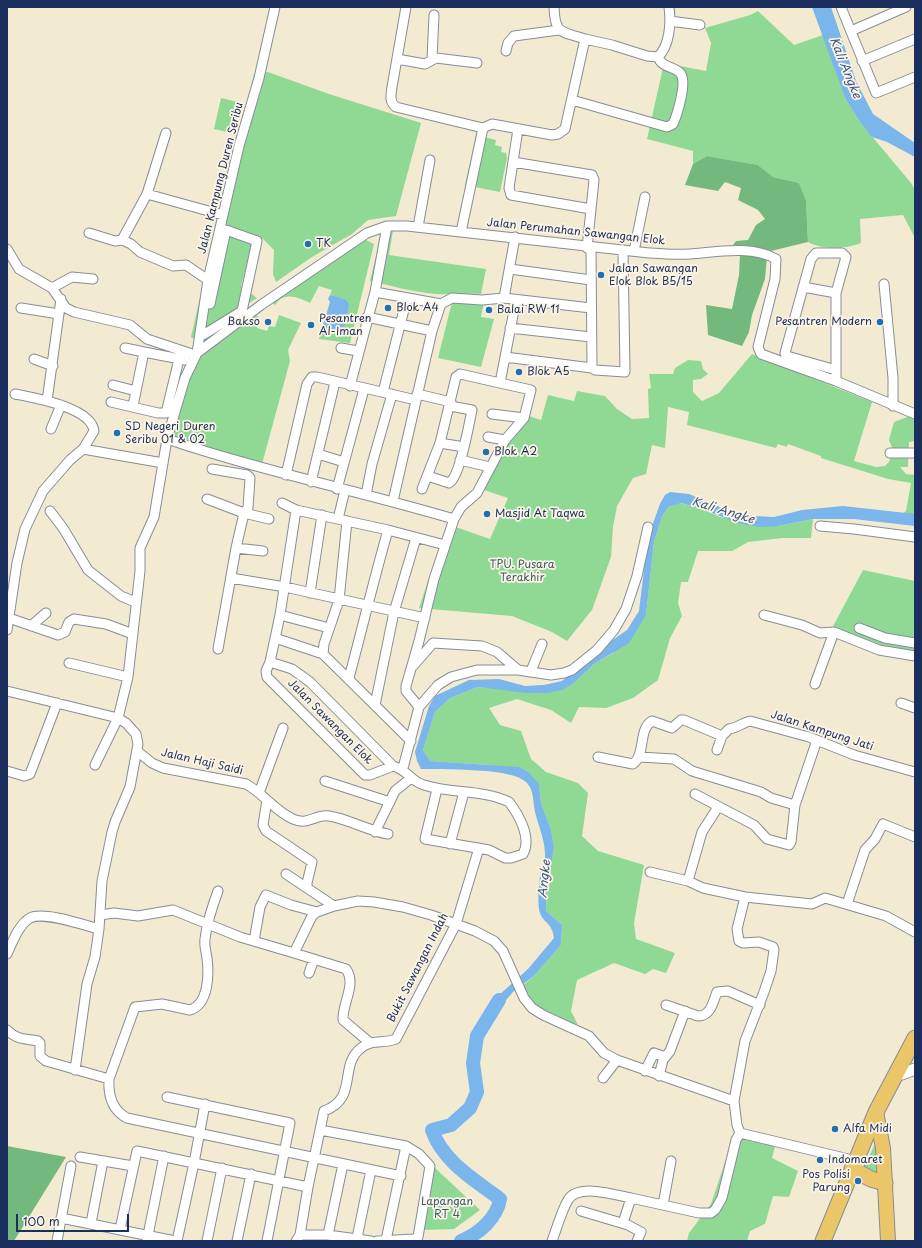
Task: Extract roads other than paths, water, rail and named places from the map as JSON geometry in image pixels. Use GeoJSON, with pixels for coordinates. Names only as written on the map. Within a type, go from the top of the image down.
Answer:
{"type":"FeatureCollection","features":[{"type":"Feature","properties":{"kind":"highway"},"geometry":{"type":"LineString","coordinates":[[823,1241],[877,1118],[915,1038]]}},
{"type":"Feature","properties":{"kind":"highway"},"geometry":{"type":"LineString","coordinates":[[877,1118],[908,1072],[915,1050]]}},
{"type":"Feature","properties":{"kind":"highway"},"geometry":{"type":"LineString","coordinates":[[857,1166],[871,1179],[885,1183]]}},
{"type":"Feature","properties":{"kind":"highway"},"geometry":{"type":"LineString","coordinates":[[832,1241],[857,1166]]}},
{"type":"Feature","properties":{"kind":"main road"},"geometry":{"type":"LineString","coordinates":[[877,1118],[883,1148],[888,1241]]}},
{"type":"Feature","properties":{"kind":"street","name":"Jalan Kampung Duren Seribu"},"geometry":{"type":"LineString","coordinates":[[95,765],[118,718],[128,677],[135,602],[140,571],[141,544],[149,533],[154,517],[168,440],[196,354],[208,280],[275,7]]}},
{"type":"Feature","properties":{"kind":"street"},"geometry":{"type":"LineString","coordinates":[[406,7],[390,98],[392,104],[396,107],[483,128],[492,124],[552,135],[562,132],[567,124],[585,39]]}},
{"type":"Feature","properties":{"kind":"street"},"geometry":{"type":"LineString","coordinates":[[554,7],[556,27],[559,30]]}},
{"type":"Feature","properties":{"kind":"street"},"geometry":{"type":"LineString","coordinates":[[658,58],[663,53],[670,21],[669,7]]}},
{"type":"Feature","properties":{"kind":"street"},"geometry":{"type":"LineString","coordinates":[[842,7],[862,61],[876,93],[915,78]]}},
{"type":"Feature","properties":{"kind":"street"},"geometry":{"type":"LineString","coordinates":[[851,31],[906,7]]}},
{"type":"Feature","properties":{"kind":"street"},"geometry":{"type":"LineString","coordinates":[[432,59],[434,15]]}},
{"type":"Feature","properties":{"kind":"street"},"geometry":{"type":"LineString","coordinates":[[670,21],[700,25]]}},
{"type":"Feature","properties":{"kind":"street"},"geometry":{"type":"LineString","coordinates":[[506,51],[508,43],[514,36],[559,30],[585,39],[658,58],[662,64],[683,76],[681,94],[673,124],[667,127],[572,100]]}},
{"type":"Feature","properties":{"kind":"street"},"geometry":{"type":"LineString","coordinates":[[862,61],[915,40]]}},
{"type":"Feature","properties":{"kind":"street"},"geometry":{"type":"LineString","coordinates":[[397,59],[425,64],[436,58],[477,63]]}},
{"type":"Feature","properties":{"kind":"street"},"geometry":{"type":"LineString","coordinates":[[461,232],[483,128]]}},
{"type":"Feature","properties":{"kind":"street"},"geometry":{"type":"LineString","coordinates":[[518,128],[509,188],[511,195],[591,209]]}},
{"type":"Feature","properties":{"kind":"street"},"geometry":{"type":"LineString","coordinates":[[122,240],[147,194],[166,133]]}},
{"type":"Feature","properties":{"kind":"street"},"geometry":{"type":"LineString","coordinates":[[418,227],[430,160]]}},
{"type":"Feature","properties":{"kind":"street"},"geometry":{"type":"LineString","coordinates":[[513,162],[592,175],[594,180],[589,248],[592,368]]}},
{"type":"Feature","properties":{"kind":"street"},"geometry":{"type":"LineString","coordinates":[[147,194],[223,215]]}},
{"type":"Feature","properties":{"kind":"street"},"geometry":{"type":"LineString","coordinates":[[634,251],[645,197]]}},
{"type":"Feature","properties":{"kind":"street"},"geometry":{"type":"LineString","coordinates":[[350,386],[367,317],[375,292],[387,226]]}},
{"type":"Feature","properties":{"kind":"street","name":"Jalan Perumahan Sawangan Elok"},"geometry":{"type":"LineString","coordinates":[[196,354],[261,305],[359,238],[374,230],[387,226],[418,227],[589,248],[668,254],[691,254],[710,251],[756,252],[770,255],[776,259],[775,279],[760,337],[759,351],[771,358],[836,381],[892,406],[915,414]]}},
{"type":"Feature","properties":{"kind":"street"},"geometry":{"type":"LineString","coordinates":[[196,354],[203,335],[226,230],[257,241],[242,311],[203,335]]}},
{"type":"Feature","properties":{"kind":"street"},"geometry":{"type":"LineString","coordinates":[[89,233],[115,241],[122,240],[131,244],[140,252],[173,266],[186,265],[208,280]]}},
{"type":"Feature","properties":{"kind":"street"},"geometry":{"type":"LineString","coordinates":[[504,298],[515,238]]}},
{"type":"Feature","properties":{"kind":"street"},"geometry":{"type":"LineString","coordinates":[[7,250],[19,268],[52,288],[66,308],[74,312],[130,324],[147,339],[196,354]]}},
{"type":"Feature","properties":{"kind":"street"},"geometry":{"type":"LineString","coordinates":[[505,357],[592,368],[601,371],[625,372],[623,250]]}},
{"type":"Feature","properties":{"kind":"street"},"geometry":{"type":"LineString","coordinates":[[836,370],[787,356],[785,353],[811,258],[814,253],[842,253],[846,257],[836,293],[836,370],[836,381]]}},
{"type":"Feature","properties":{"kind":"street"},"geometry":{"type":"LineString","coordinates":[[510,269],[591,280]]}},
{"type":"Feature","properties":{"kind":"street"},"geometry":{"type":"LineString","coordinates":[[52,288],[72,277],[93,279]]}},
{"type":"Feature","properties":{"kind":"street"},"geometry":{"type":"LineString","coordinates":[[884,284],[893,378],[892,406]]}},
{"type":"Feature","properties":{"kind":"street"},"geometry":{"type":"LineString","coordinates":[[803,287],[836,293]]}},
{"type":"Feature","properties":{"kind":"street"},"geometry":{"type":"LineString","coordinates":[[375,292],[441,304],[452,298],[482,300],[504,298],[591,308]]}},
{"type":"Feature","properties":{"kind":"street"},"geometry":{"type":"LineString","coordinates":[[366,495],[407,298]]}},
{"type":"Feature","properties":{"kind":"street"},"geometry":{"type":"LineString","coordinates":[[47,401],[61,299]]}},
{"type":"Feature","properties":{"kind":"street"},"geometry":{"type":"LineString","coordinates":[[500,383],[516,300]]}},
{"type":"Feature","properties":{"kind":"street"},"geometry":{"type":"LineString","coordinates":[[393,501],[432,332],[441,304]]}},
{"type":"Feature","properties":{"kind":"street"},"geometry":{"type":"LineString","coordinates":[[22,308],[59,314]]}},
{"type":"Feature","properties":{"kind":"street"},"geometry":{"type":"LineString","coordinates":[[367,317],[432,332]]}},
{"type":"Feature","properties":{"kind":"street"},"geometry":{"type":"LineString","coordinates":[[510,328],[591,337]]}},
{"type":"Feature","properties":{"kind":"street"},"geometry":{"type":"LineString","coordinates":[[125,348],[179,359],[196,354]]}},
{"type":"Feature","properties":{"kind":"street"},"geometry":{"type":"LineString","coordinates":[[341,348],[358,351]]}},
{"type":"Feature","properties":{"kind":"street"},"geometry":{"type":"LineString","coordinates":[[133,406],[144,352]]}},
{"type":"Feature","properties":{"kind":"street"},"geometry":{"type":"LineString","coordinates":[[34,359],[53,366]]}},
{"type":"Feature","properties":{"kind":"street"},"geometry":{"type":"LineString","coordinates":[[112,402],[158,413],[166,413],[179,359]]}},
{"type":"Feature","properties":{"kind":"street"},"geometry":{"type":"LineString","coordinates":[[419,707],[406,691],[406,683],[419,641],[434,579],[454,519],[461,507],[477,493],[505,440],[524,418],[531,390],[458,375],[440,443],[422,489]]}},
{"type":"Feature","properties":{"kind":"street"},"geometry":{"type":"LineString","coordinates":[[286,476],[309,380],[312,377],[318,377],[364,389],[417,397],[472,410],[464,447],[453,480],[449,483],[428,476]]}},
{"type":"Feature","properties":{"kind":"street"},"geometry":{"type":"LineString","coordinates":[[311,482],[335,382]]}},
{"type":"Feature","properties":{"kind":"street"},"geometry":{"type":"LineString","coordinates":[[113,384],[136,391]]}},
{"type":"Feature","properties":{"kind":"street"},"geometry":{"type":"LineString","coordinates":[[338,519],[344,462],[364,389]]}},
{"type":"Feature","properties":{"kind":"street"},"geometry":{"type":"LineString","coordinates":[[7,630],[17,563],[25,529],[43,491],[70,460],[84,449],[94,431],[93,425],[81,415],[61,405],[15,394]]}},
{"type":"Feature","properties":{"kind":"street"},"geometry":{"type":"LineString","coordinates":[[51,429],[61,405]]}},
{"type":"Feature","properties":{"kind":"street"},"geometry":{"type":"LineString","coordinates":[[492,414],[524,418]]}},
{"type":"Feature","properties":{"kind":"street"},"geometry":{"type":"LineString","coordinates":[[488,437],[505,440]]}},
{"type":"Feature","properties":{"kind":"street"},"geometry":{"type":"LineString","coordinates":[[168,440],[216,456],[286,476],[393,501],[454,519]]}},
{"type":"Feature","properties":{"kind":"street"},"geometry":{"type":"LineString","coordinates":[[440,443],[464,447]]}},
{"type":"Feature","properties":{"kind":"street"},"geometry":{"type":"LineString","coordinates":[[84,449],[163,462]]}},
{"type":"Feature","properties":{"kind":"street"},"geometry":{"type":"LineString","coordinates":[[890,453],[915,453]]}},
{"type":"Feature","properties":{"kind":"street"},"geometry":{"type":"LineString","coordinates":[[318,454],[344,462]]}},
{"type":"Feature","properties":{"kind":"street"},"geometry":{"type":"LineString","coordinates":[[460,460],[490,467]]}},
{"type":"Feature","properties":{"kind":"street"},"geometry":{"type":"LineString","coordinates":[[212,469],[247,476],[250,478],[248,508],[244,513],[236,548],[218,649]]}},
{"type":"Feature","properties":{"kind":"street"},"geometry":{"type":"LineString","coordinates":[[207,499],[244,513],[269,519]]}},
{"type":"Feature","properties":{"kind":"street"},"geometry":{"type":"LineString","coordinates":[[282,503],[296,510],[388,530],[445,545]]}},
{"type":"Feature","properties":{"kind":"street"},"geometry":{"type":"LineString","coordinates":[[50,510],[63,528],[88,570],[117,593],[135,602]]}},
{"type":"Feature","properties":{"kind":"street","name":"Jalan Sawangan Elok"},"geometry":{"type":"LineString","coordinates":[[270,662],[292,669],[310,682],[393,766],[370,775],[364,775],[267,677],[266,671],[270,662],[285,587],[296,510]]}},
{"type":"Feature","properties":{"kind":"street"},"geometry":{"type":"LineString","coordinates":[[310,593],[322,515]]}},
{"type":"Feature","properties":{"kind":"street"},"geometry":{"type":"LineString","coordinates":[[323,654],[329,628],[339,600],[347,521]]}},
{"type":"Feature","properties":{"kind":"street"},"geometry":{"type":"LineString","coordinates":[[820,526],[915,537]]}},
{"type":"Feature","properties":{"kind":"street"},"geometry":{"type":"LineString","coordinates":[[403,768],[419,707],[438,685],[451,678],[477,670],[518,670],[551,675],[572,670],[597,650],[614,630],[626,609],[632,592],[648,527]]}},
{"type":"Feature","properties":{"kind":"street"},"geometry":{"type":"LineString","coordinates":[[350,678],[374,578],[388,530]]}},
{"type":"Feature","properties":{"kind":"street"},"geometry":{"type":"LineString","coordinates":[[375,705],[394,612],[416,538]]}},
{"type":"Feature","properties":{"kind":"street"},"geometry":{"type":"LineString","coordinates":[[236,548],[263,551]]}},
{"type":"Feature","properties":{"kind":"street"},"geometry":{"type":"LineString","coordinates":[[231,578],[285,587],[368,607],[425,618]]}},
{"type":"Feature","properties":{"kind":"street"},"geometry":{"type":"LineString","coordinates":[[31,626],[46,613]]}},
{"type":"Feature","properties":{"kind":"street"},"geometry":{"type":"LineString","coordinates":[[280,615],[329,628]]}},
{"type":"Feature","properties":{"kind":"street"},"geometry":{"type":"LineString","coordinates":[[764,615],[802,625],[820,633],[834,632],[868,647],[915,656]]}},
{"type":"Feature","properties":{"kind":"street"},"geometry":{"type":"LineString","coordinates":[[9,618],[58,635],[65,632],[69,622],[74,619],[106,624],[133,634]]}},
{"type":"Feature","properties":{"kind":"street"},"geometry":{"type":"LineString","coordinates":[[858,628],[885,638],[915,643]]}},
{"type":"Feature","properties":{"kind":"street"},"geometry":{"type":"LineString","coordinates":[[815,684],[834,632]]}},
{"type":"Feature","properties":{"kind":"street"},"geometry":{"type":"LineString","coordinates":[[275,638],[323,654],[350,678],[411,741]]}},
{"type":"Feature","properties":{"kind":"street"},"geometry":{"type":"LineString","coordinates":[[419,641],[482,646],[497,652],[518,670]]}},
{"type":"Feature","properties":{"kind":"street"},"geometry":{"type":"LineString","coordinates":[[411,669],[434,643]]}},
{"type":"Feature","properties":{"kind":"street"},"geometry":{"type":"LineString","coordinates":[[531,672],[542,644]]}},
{"type":"Feature","properties":{"kind":"street"},"geometry":{"type":"LineString","coordinates":[[69,663],[128,677]]}},
{"type":"Feature","properties":{"kind":"street"},"geometry":{"type":"LineString","coordinates":[[7,692],[118,718],[126,723],[136,734],[138,741],[130,786],[115,822],[102,881],[100,928],[95,957],[87,984],[75,1070]]}},
{"type":"Feature","properties":{"kind":"street"},"geometry":{"type":"LineString","coordinates":[[902,703],[915,708]]}},
{"type":"Feature","properties":{"kind":"street"},"geometry":{"type":"LineString","coordinates":[[7,771],[24,776],[30,774],[57,704]]}},
{"type":"Feature","properties":{"kind":"street"},"geometry":{"type":"LineString","coordinates":[[598,756],[634,764],[639,757],[647,726],[652,721],[672,728],[681,720],[684,720],[722,736],[717,750]]}},
{"type":"Feature","properties":{"kind":"street","name":"Jalan Kampung Jati"},"geometry":{"type":"LineString","coordinates":[[722,736],[729,729],[735,728],[744,722],[750,721],[817,740],[854,755],[915,772]]}},
{"type":"Feature","properties":{"kind":"street"},"geometry":{"type":"LineString","coordinates":[[259,793],[283,728]]}},
{"type":"Feature","properties":{"kind":"street"},"geometry":{"type":"LineString","coordinates":[[695,794],[754,825],[767,839],[789,845],[791,842],[795,805],[817,740]]}},
{"type":"Feature","properties":{"kind":"street","name":"Jalan Haji Saidi"},"geometry":{"type":"LineString","coordinates":[[137,751],[152,763],[163,768],[246,784],[292,819],[306,822],[322,816],[330,816],[375,832]]}},
{"type":"Feature","properties":{"kind":"street"},"geometry":{"type":"LineString","coordinates":[[639,757],[674,759],[692,771],[761,792],[771,798],[795,805]]}},
{"type":"Feature","properties":{"kind":"street"},"geometry":{"type":"LineString","coordinates":[[393,766],[403,768],[419,784],[437,789],[494,796],[509,802],[524,830],[525,850],[523,854],[505,858],[493,851],[424,838],[437,789]]}},
{"type":"Feature","properties":{"kind":"street"},"geometry":{"type":"LineString","coordinates":[[388,834],[375,832],[390,802],[401,785],[412,778]]}},
{"type":"Feature","properties":{"kind":"street"},"geometry":{"type":"LineString","coordinates":[[325,781],[390,802]]}},
{"type":"Feature","properties":{"kind":"street"},"geometry":{"type":"LineString","coordinates":[[450,844],[464,792]]}},
{"type":"Feature","properties":{"kind":"street"},"geometry":{"type":"LineString","coordinates":[[267,800],[263,825],[266,831],[312,862],[307,888]]}},
{"type":"Feature","properties":{"kind":"street"},"geometry":{"type":"LineString","coordinates":[[688,881],[700,836],[718,807]]}},
{"type":"Feature","properties":{"kind":"street"},"geometry":{"type":"LineString","coordinates":[[846,904],[865,850],[876,838],[883,824],[915,836]]}},
{"type":"Feature","properties":{"kind":"street","name":"Bukit Sawangan Indah"},"geometry":{"type":"LineString","coordinates":[[369,1042],[396,1039],[456,924],[479,848]]}},
{"type":"Feature","properties":{"kind":"street"},"geometry":{"type":"LineString","coordinates":[[650,872],[688,881],[703,888],[745,897],[812,904],[826,898],[886,916],[915,932]]}},
{"type":"Feature","properties":{"kind":"street"},"geometry":{"type":"LineString","coordinates":[[286,874],[334,906]]}},
{"type":"Feature","properties":{"kind":"street"},"geometry":{"type":"LineString","coordinates":[[218,891],[208,923],[204,945],[207,969],[205,993],[202,1003],[190,1010],[162,1004],[137,1006],[133,1009],[119,1056],[109,1079],[110,1097],[113,1105],[121,1115],[127,1118],[200,1134],[286,1150],[401,1176]]}},
{"type":"Feature","properties":{"kind":"street"},"geometry":{"type":"LineString","coordinates":[[254,941],[260,907],[266,895],[317,912]]}},
{"type":"Feature","properties":{"kind":"street"},"geometry":{"type":"LineString","coordinates":[[740,1133],[737,1125],[734,1101],[745,1041],[760,1005],[771,971],[774,950],[769,944],[759,942],[743,943],[739,941],[738,929],[745,897]]}},
{"type":"Feature","properties":{"kind":"street"},"geometry":{"type":"LineString","coordinates":[[294,952],[308,922],[317,912],[334,906],[358,901],[403,907],[456,924],[475,931],[494,941],[503,951],[524,998],[536,1011],[589,1036],[604,1053],[617,1060],[659,1076],[734,1101]]}},
{"type":"Feature","properties":{"kind":"street"},"geometry":{"type":"LineString","coordinates":[[100,915],[114,913],[138,916],[170,910],[208,923],[218,929],[254,941],[346,968],[349,972],[351,981],[343,1011],[343,1020],[369,1042],[359,1049],[352,1059],[347,1081],[347,1089],[338,1103],[324,1111],[298,1238],[328,1235],[371,1241]]}},
{"type":"Feature","properties":{"kind":"street"},"geometry":{"type":"LineString","coordinates":[[7,954],[23,924],[30,918],[39,916],[60,919],[100,928]]}},
{"type":"Feature","properties":{"kind":"street"},"geometry":{"type":"LineString","coordinates":[[309,973],[314,959]]}},
{"type":"Feature","properties":{"kind":"street"},"geometry":{"type":"LineString","coordinates":[[666,1005],[704,1016],[709,1013],[717,992],[725,990],[760,1005]]}},
{"type":"Feature","properties":{"kind":"street"},"geometry":{"type":"LineString","coordinates":[[659,1076],[665,1057],[670,1051],[685,1011]]}},
{"type":"Feature","properties":{"kind":"street"},"geometry":{"type":"LineString","coordinates":[[7,1030],[24,1040],[38,1041],[40,1043],[42,1059],[109,1079]]}},
{"type":"Feature","properties":{"kind":"street"},"geometry":{"type":"LineString","coordinates":[[645,1071],[654,1053],[665,1057]]}},
{"type":"Feature","properties":{"kind":"street"},"geometry":{"type":"LineString","coordinates":[[603,1078],[617,1060]]}},
{"type":"Feature","properties":{"kind":"street"},"geometry":{"type":"LineString","coordinates":[[167,1097],[205,1104],[290,1124],[267,1241]]}},
{"type":"Feature","properties":{"kind":"street"},"geometry":{"type":"LineString","coordinates":[[61,1218],[120,1229],[148,1238],[176,1241],[194,1163],[205,1104]]}},
{"type":"Feature","properties":{"kind":"street"},"geometry":{"type":"LineString","coordinates":[[320,1130],[406,1146],[419,1154],[430,1166],[419,1233],[414,1239],[382,1240],[401,1176],[406,1146]]}},
{"type":"Feature","properties":{"kind":"street"},"geometry":{"type":"LineString","coordinates":[[740,1133],[857,1166]]}},
{"type":"Feature","properties":{"kind":"street"},"geometry":{"type":"LineString","coordinates":[[552,1241],[569,1198],[587,1191],[631,1198],[705,1214],[715,1210],[722,1198],[736,1140],[740,1133]]}},
{"type":"Feature","properties":{"kind":"street"},"geometry":{"type":"LineString","coordinates":[[120,1229],[133,1166],[138,1151],[308,1187]]}},
{"type":"Feature","properties":{"kind":"street"},"geometry":{"type":"LineString","coordinates":[[148,1238],[164,1156]]}},
{"type":"Feature","properties":{"kind":"street"},"geometry":{"type":"LineString","coordinates":[[80,1157],[133,1166]]}},
{"type":"Feature","properties":{"kind":"street"},"geometry":{"type":"LineString","coordinates":[[663,1205],[671,1160]]}},
{"type":"Feature","properties":{"kind":"street"},"geometry":{"type":"LineString","coordinates":[[91,1223],[103,1161]]}},
{"type":"Feature","properties":{"kind":"street"},"geometry":{"type":"LineString","coordinates":[[328,1235],[343,1164]]}},
{"type":"Feature","properties":{"kind":"street"},"geometry":{"type":"LineString","coordinates":[[57,1241],[71,1166]]}},
{"type":"Feature","properties":{"kind":"street"},"geometry":{"type":"LineString","coordinates":[[207,1241],[222,1168]]}},
{"type":"Feature","properties":{"kind":"street"},"geometry":{"type":"LineString","coordinates":[[357,1238],[371,1170]]}},
{"type":"Feature","properties":{"kind":"street"},"geometry":{"type":"LineString","coordinates":[[237,1241],[251,1174]]}},
{"type":"Feature","properties":{"kind":"street"},"geometry":{"type":"LineString","coordinates":[[623,1223],[631,1198]]}},
{"type":"Feature","properties":{"kind":"street"},"geometry":{"type":"LineString","coordinates":[[580,1211],[623,1223],[641,1232],[637,1241]]}},
{"type":"Feature","properties":{"kind":"water","name":"Kali Angke"},"geometry":{"type":"Polygon","coordinates":[[[812,7],[831,7],[856,81],[873,114],[915,143],[915,157],[887,142],[872,137],[860,122],[845,98],[812,7]]]}},
{"type":"Feature","properties":{"kind":"water"},"geometry":{"type":"Polygon","coordinates":[[[330,295],[345,299],[349,304],[346,323],[341,329],[330,330],[322,328],[330,302],[328,299],[330,295]]]}},
{"type":"Feature","properties":{"kind":"water","name":"Kali Angke"},"geometry":{"type":"Polygon","coordinates":[[[670,492],[689,494],[729,511],[754,516],[774,517],[802,510],[843,506],[915,514],[915,526],[854,519],[813,519],[778,526],[759,527],[738,523],[702,509],[681,503],[668,507],[662,517],[654,542],[646,615],[629,643],[594,664],[575,682],[562,690],[548,693],[527,693],[478,687],[450,698],[435,712],[423,750],[430,761],[519,767],[528,772],[539,784],[541,803],[551,830],[554,847],[547,882],[546,911],[562,925],[561,945],[534,976],[513,992],[491,1017],[487,1014],[497,997],[528,969],[554,938],[552,929],[542,917],[539,909],[538,898],[541,867],[545,859],[543,841],[535,812],[531,789],[527,783],[519,778],[508,774],[477,770],[421,769],[415,752],[429,706],[435,696],[469,680],[499,679],[525,686],[544,685],[562,681],[604,646],[627,630],[639,611],[648,537],[660,504],[665,495],[670,492]]]}},
{"type":"Feature","properties":{"kind":"waterway","name":"Angke"},"geometry":{"type":"LineString","coordinates":[[461,1241],[480,1230],[491,1219],[500,1199],[470,1177],[452,1161],[444,1152],[432,1130],[451,1125],[470,1108],[477,1092],[473,1063],[477,1036],[499,1000]]}},
{"type":"Feature","properties":{"kind":"place","name":"TK"},"geometry":{"type":"Point","coordinates":[308,244]}},
{"type":"Feature","properties":{"kind":"place","name":"Jalan Sawangan Elok Blok B5/15"},"geometry":{"type":"Point","coordinates":[601,275]}},
{"type":"Feature","properties":{"kind":"place","name":"Blok A4"},"geometry":{"type":"Point","coordinates":[388,308]}},
{"type":"Feature","properties":{"kind":"place","name":"Balai RW 11"},"geometry":{"type":"Point","coordinates":[489,310]}},
{"type":"Feature","properties":{"kind":"place","name":"Bakso"},"geometry":{"type":"Point","coordinates":[268,322]}},
{"type":"Feature","properties":{"kind":"place","name":"Pesantren Modern"},"geometry":{"type":"Point","coordinates":[880,322]}},
{"type":"Feature","properties":{"kind":"place","name":"Pesantren Al-Iman"},"geometry":{"type":"Point","coordinates":[311,325]}},
{"type":"Feature","properties":{"kind":"place","name":"Blok A5"},"geometry":{"type":"Point","coordinates":[519,372]}},
{"type":"Feature","properties":{"kind":"place","name":"SD Negeri Duren Seribu 01 & 02"},"geometry":{"type":"Point","coordinates":[117,433]}},
{"type":"Feature","properties":{"kind":"place","name":"Blok A2"},"geometry":{"type":"Point","coordinates":[486,452]}},
{"type":"Feature","properties":{"kind":"place","name":"Masjid At Taqwa"},"geometry":{"type":"Point","coordinates":[487,514]}},
{"type":"Feature","properties":{"kind":"place","name":"Alfa Midi"},"geometry":{"type":"Point","coordinates":[835,1129]}},
{"type":"Feature","properties":{"kind":"place","name":"Indomaret"},"geometry":{"type":"Point","coordinates":[820,1160]}},
{"type":"Feature","properties":{"kind":"place","name":"Pos Polisi Parung"},"geometry":{"type":"Point","coordinates":[858,1181]}},
{"type":"Feature","properties":{"kind":"park label","name":"TPU. Pusara Terakhir"},"geometry":{"type":"Point","coordinates":[522,571]}},
{"type":"Feature","properties":{"kind":"park label","name":"Lapangan RT 4"},"geometry":{"type":"Point","coordinates":[447,1208]}}]}
